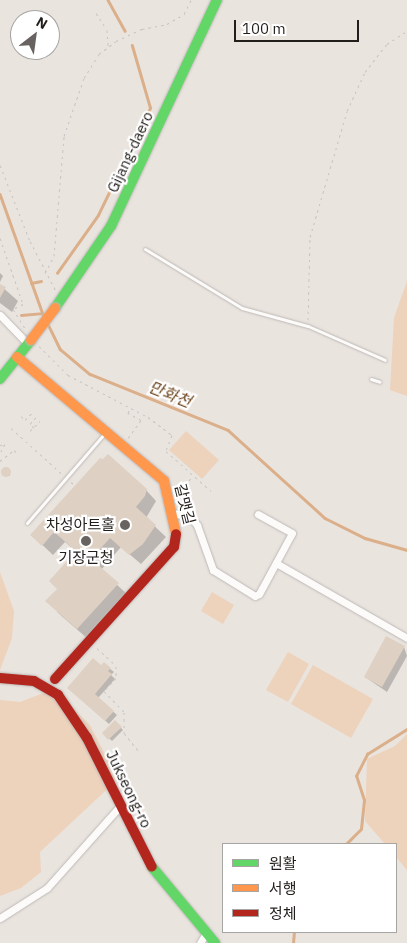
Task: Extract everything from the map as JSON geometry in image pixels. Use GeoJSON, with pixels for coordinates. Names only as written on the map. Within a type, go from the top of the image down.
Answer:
{"type":"FeatureCollection","features":[{"type":"Feature","properties":{"kind":"main road","name":"Gijang-daero"},"geometry":{"type":"LineString","coordinates":[[32,341],[111,226],[217,0]]}},
{"type":"Feature","properties":{"kind":"main road"},"geometry":{"type":"LineString","coordinates":[[0,379],[32,341]]}},
{"type":"Feature","properties":{"kind":"main road","name":"갈맷길"},"geometry":{"type":"LineString","coordinates":[[17,357],[164,481],[173,512],[177,538],[174,547],[55,680]]}},
{"type":"Feature","properties":{"kind":"main road","name":"Jukseong-ro"},"geometry":{"type":"LineString","coordinates":[[0,678],[34,681],[58,695],[87,738],[120,806],[151,859],[215,943]]}},
{"type":"Feature","properties":{"kind":"street"},"geometry":{"type":"LineString","coordinates":[[0,315],[32,341]]}},
{"type":"Feature","properties":{"kind":"street"},"geometry":{"type":"LineString","coordinates":[[173,512],[190,517],[197,525],[213,570],[251,595],[260,594],[292,533],[258,514]]}},
{"type":"Feature","properties":{"kind":"street"},"geometry":{"type":"LineString","coordinates":[[276,563],[407,638]]}},
{"type":"Feature","properties":{"kind":"street"},"geometry":{"type":"LineString","coordinates":[[0,918],[47,888],[120,806]]}},
{"type":"Feature","properties":{"kind":"street"},"geometry":{"type":"LineString","coordinates":[[200,943],[206,933]]}},
{"type":"Feature","properties":{"kind":"lane"},"geometry":{"type":"LineString","coordinates":[[145,249],[242,308],[308,326],[385,360]]}},
{"type":"Feature","properties":{"kind":"lane"},"geometry":{"type":"LineString","coordinates":[[371,380],[380,382]]}},
{"type":"Feature","properties":{"kind":"lane"},"geometry":{"type":"LineString","coordinates":[[27,523],[106,432]]}},
{"type":"Feature","properties":{"kind":"path"},"geometry":{"type":"LineString","coordinates":[[45,273],[54,256],[60,164],[66,128],[84,78],[99,54],[108,47],[142,29],[167,24],[184,14],[191,0]]}},
{"type":"Feature","properties":{"kind":"path"},"geometry":{"type":"LineString","coordinates":[[96,14],[107,30],[108,47]]}},
{"type":"Feature","properties":{"kind":"path"},"geometry":{"type":"LineString","coordinates":[[308,326],[310,237],[347,111],[365,72],[387,44],[407,31]]}},
{"type":"Feature","properties":{"kind":"path"},"geometry":{"type":"LineString","coordinates":[[0,165],[58,304]]}},
{"type":"Feature","properties":{"kind":"path"},"geometry":{"type":"LineString","coordinates":[[0,238],[23,304],[14,309],[32,341],[68,375],[130,408],[172,435],[166,451],[211,491]]}},
{"type":"Feature","properties":{"kind":"path"},"geometry":{"type":"LineString","coordinates":[[122,444],[141,420],[128,413],[130,408]]}},
{"type":"Feature","properties":{"kind":"path"},"geometry":{"type":"LineString","coordinates":[[21,416],[25,420],[32,413]]}},
{"type":"Feature","properties":{"kind":"path"},"geometry":{"type":"LineString","coordinates":[[30,416],[40,421],[30,431]]}},
{"type":"Feature","properties":{"kind":"path"},"geometry":{"type":"LineString","coordinates":[[34,428],[30,424],[35,418]]}},
{"type":"Feature","properties":{"kind":"path"},"geometry":{"type":"LineString","coordinates":[[11,428],[75,485]]}},
{"type":"Feature","properties":{"kind":"path"},"geometry":{"type":"LineString","coordinates":[[0,445],[5,444],[0,453]]}},
{"type":"Feature","properties":{"kind":"path"},"geometry":{"type":"LineString","coordinates":[[0,461],[14,450],[17,453]]}},
{"type":"Feature","properties":{"kind":"path"},"geometry":{"type":"LineString","coordinates":[[169,497],[178,494],[194,476]]}},
{"type":"Feature","properties":{"kind":"path"},"geometry":{"type":"LineString","coordinates":[[89,641],[116,666],[116,678],[104,691],[124,712],[124,733],[140,753]]}},
{"type":"Feature","properties":{"kind":"shaded area"},"geometry":{"type":"Polygon","coordinates":[[[407,281],[407,396],[390,390],[394,318],[407,281]]]}},
{"type":"Feature","properties":{"kind":"shaded area"},"geometry":{"type":"Polygon","coordinates":[[[186,431],[219,460],[202,479],[169,450],[186,431]]]}},
{"type":"Feature","properties":{"kind":"shaded area"},"geometry":{"type":"Polygon","coordinates":[[[0,572],[14,611],[12,638],[0,670],[0,572]]]}},
{"type":"Feature","properties":{"kind":"shaded area"},"geometry":{"type":"Polygon","coordinates":[[[212,592],[234,605],[223,624],[201,611],[212,592]]]}},
{"type":"Feature","properties":{"kind":"shaded area"},"geometry":{"type":"Polygon","coordinates":[[[288,652],[309,664],[288,702],[266,690],[288,652]]]}},
{"type":"Feature","properties":{"kind":"shaded area"},"geometry":{"type":"Polygon","coordinates":[[[313,665],[373,699],[351,738],[291,704],[313,665]]]}},
{"type":"Feature","properties":{"kind":"shaded area"},"geometry":{"type":"Polygon","coordinates":[[[54,689],[90,725],[118,779],[40,852],[41,872],[21,888],[0,896],[0,700],[20,702],[54,689]]]}},
{"type":"Feature","properties":{"kind":"shaded area"},"geometry":{"type":"Polygon","coordinates":[[[407,734],[407,870],[397,858],[397,843],[384,843],[365,821],[367,759],[395,746],[407,734]]]}},
{"type":"Feature","properties":{"kind":"building"},"geometry":{"type":"Polygon","coordinates":[[[0,284],[6,287],[0,298],[0,284]]]}},
{"type":"Feature","properties":{"kind":"building","name":"기장군청"},"geometry":{"type":"Polygon","coordinates":[[[108,454],[147,489],[145,496],[136,507],[156,525],[143,544],[129,555],[110,538],[91,559],[119,583],[77,629],[45,601],[57,589],[49,581],[76,551],[54,532],[42,546],[30,535],[100,458],[103,459],[108,454]]]}},
{"type":"Feature","properties":{"kind":"building"},"geometry":{"type":"Polygon","coordinates":[[[6,467],[11,472],[6,477],[1,472],[6,467]]]}},
{"type":"Feature","properties":{"kind":"building"},"geometry":{"type":"Polygon","coordinates":[[[386,636],[405,646],[382,687],[364,677],[386,636]]]}},
{"type":"Feature","properties":{"kind":"building"},"geometry":{"type":"Polygon","coordinates":[[[93,658],[101,665],[104,662],[111,668],[108,671],[112,674],[95,694],[114,711],[105,721],[67,688],[93,658]]]}},
{"type":"Feature","properties":{"kind":"building"},"geometry":{"type":"Polygon","coordinates":[[[115,720],[122,727],[108,740],[102,733],[115,720]]]}},
{"type":"Feature","properties":{"kind":"waterway"},"geometry":{"type":"LineString","coordinates":[[108,0],[125,31]]}},
{"type":"Feature","properties":{"kind":"waterway"},"geometry":{"type":"LineString","coordinates":[[57,273],[98,215],[150,108],[132,46]]}},
{"type":"Feature","properties":{"kind":"waterway","name":"만화천"},"geometry":{"type":"LineString","coordinates":[[0,194],[44,317]]}},
{"type":"Feature","properties":{"kind":"waterway"},"geometry":{"type":"LineString","coordinates":[[31,283],[41,281]]}},
{"type":"Feature","properties":{"kind":"waterway"},"geometry":{"type":"LineString","coordinates":[[21,315],[42,313]]}},
{"type":"Feature","properties":{"kind":"waterway","name":"만화천"},"geometry":{"type":"LineString","coordinates":[[47,322],[60,349],[90,374],[228,430],[325,518],[365,538],[407,550]]}},
{"type":"Feature","properties":{"kind":"waterway"},"geometry":{"type":"LineString","coordinates":[[347,843],[361,829],[364,800],[356,776],[367,754],[407,729]]}},
{"type":"Feature","properties":{"kind":"waterway"},"geometry":{"type":"LineString","coordinates":[[293,943],[294,933]]}},
{"type":"Feature","properties":{"kind":"traffic: fast"},"geometry":{"type":"LineString","coordinates":[[55,308],[111,226],[217,0]]}},
{"type":"Feature","properties":{"kind":"traffic: fast"},"geometry":{"type":"LineString","coordinates":[[0,379],[31,340]]}},
{"type":"Feature","properties":{"kind":"traffic: fast"},"geometry":{"type":"LineString","coordinates":[[152,867],[215,943]]}},
{"type":"Feature","properties":{"kind":"traffic: slow"},"geometry":{"type":"LineString","coordinates":[[31,340],[55,308]]}},
{"type":"Feature","properties":{"kind":"traffic: slow"},"geometry":{"type":"LineString","coordinates":[[17,357],[164,481],[176,534]]}},
{"type":"Feature","properties":{"kind":"traffic: jam"},"geometry":{"type":"LineString","coordinates":[[55,679],[174,547],[176,534]]}},
{"type":"Feature","properties":{"kind":"traffic: jam"},"geometry":{"type":"LineString","coordinates":[[0,678],[34,681],[58,695],[87,738],[152,867]]}},
{"type":"Feature","properties":{"kind":"place","name":"차성아트홀"},"geometry":{"type":"Point","coordinates":[125,525]}},
{"type":"Feature","properties":{"kind":"place","name":"기장군청"},"geometry":{"type":"Point","coordinates":[86,541]}}]}
